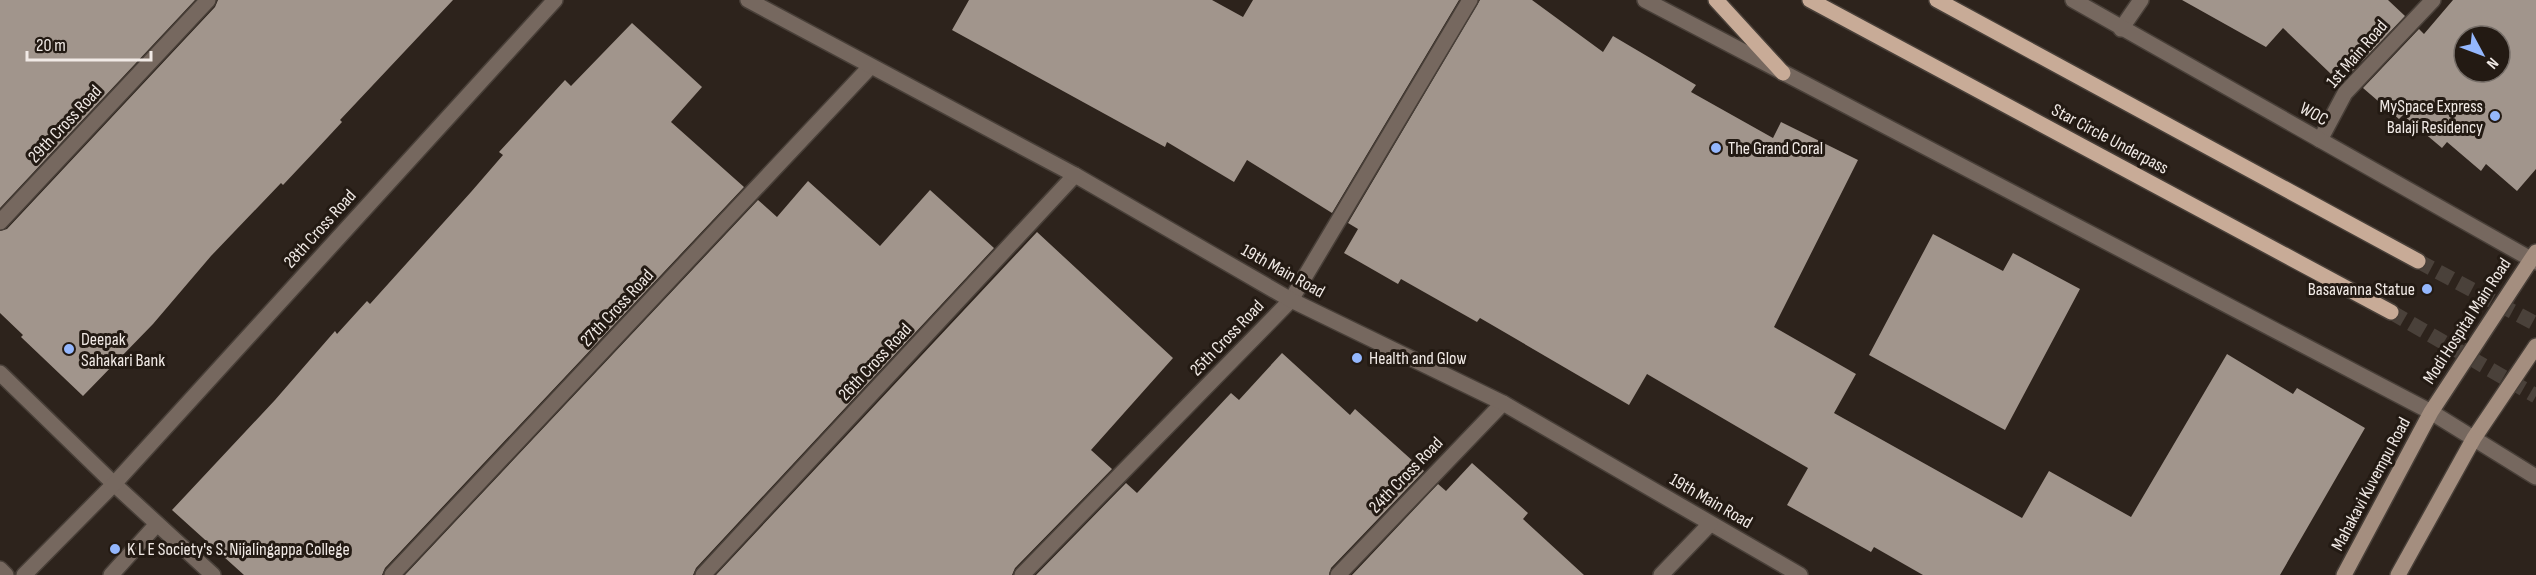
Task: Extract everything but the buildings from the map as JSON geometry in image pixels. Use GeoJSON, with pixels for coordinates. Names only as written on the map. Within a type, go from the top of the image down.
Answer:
{"type":"FeatureCollection","features":[{"type":"Feature","properties":{"kind":"main road"},"geometry":{"type":"LineString","coordinates":[[1716,0],[1783,73]]}},
{"type":"Feature","properties":{"kind":"main road","name":"Star Circle Underpass"},"geometry":{"type":"LineString","coordinates":[[1810,0],[2391,312]]}},
{"type":"Feature","properties":{"kind":"main road"},"geometry":{"type":"LineString","coordinates":[[1937,0],[2418,261]]}},
{"type":"Feature","properties":{"kind":"main road","name":"Modi Hospital Main Road"},"geometry":{"type":"LineString","coordinates":[[2431,412],[2534,258]]}},
{"type":"Feature","properties":{"kind":"main road"},"geometry":{"type":"LineString","coordinates":[[2398,575],[2474,438],[2536,346]]}},
{"type":"Feature","properties":{"kind":"main road","name":"Mahakavi Kuvempu Road"},"geometry":{"type":"LineString","coordinates":[[2344,575],[2431,412]]}},
{"type":"Feature","properties":{"kind":"street","name":"29th Cross Road"},"geometry":{"type":"LineString","coordinates":[[0,222],[208,0]]}},
{"type":"Feature","properties":{"kind":"street","name":"28th Cross Road"},"geometry":{"type":"LineString","coordinates":[[24,575],[114,484],[555,0]]}},
{"type":"Feature","properties":{"kind":"street","name":"19th Main Road"},"geometry":{"type":"LineString","coordinates":[[748,0],[1075,175],[1291,300],[1503,403],[1800,575]]}},
{"type":"Feature","properties":{"kind":"street","name":"25th Cross Road"},"geometry":{"type":"LineString","coordinates":[[1022,575],[1291,300],[1470,0]]}},
{"type":"Feature","properties":{"kind":"street"},"geometry":{"type":"LineString","coordinates":[[1645,0],[2431,412],[2536,477]]}},
{"type":"Feature","properties":{"kind":"street","name":"WOC"},"geometry":{"type":"LineString","coordinates":[[2073,0],[2121,29],[2534,258]]}},
{"type":"Feature","properties":{"kind":"street"},"geometry":{"type":"LineString","coordinates":[[2121,29],[2141,0]]}},
{"type":"Feature","properties":{"kind":"street","name":"1st Main Road"},"geometry":{"type":"LineString","coordinates":[[2320,140],[2345,93],[2433,0]]}},
{"type":"Feature","properties":{"kind":"street","name":"27th Cross Road"},"geometry":{"type":"LineString","coordinates":[[392,575],[870,67]]}},
{"type":"Feature","properties":{"kind":"street","name":"26th Cross Road"},"geometry":{"type":"LineString","coordinates":[[703,575],[1075,175]]}},
{"type":"Feature","properties":{"kind":"street"},"geometry":{"type":"LineString","coordinates":[[0,372],[114,484],[213,575]]}},
{"type":"Feature","properties":{"kind":"street","name":"24th Cross Road"},"geometry":{"type":"LineString","coordinates":[[1338,575],[1503,403]]}},
{"type":"Feature","properties":{"kind":"street"},"geometry":{"type":"LineString","coordinates":[[111,575],[158,524]]}},
{"type":"Feature","properties":{"kind":"street"},"geometry":{"type":"LineString","coordinates":[[1661,575],[1710,524]]}},
{"type":"Feature","properties":{"kind":"street"},"geometry":{"type":"LineString","coordinates":[[0,569],[6,575]]}},
{"type":"Feature","properties":{"kind":"tunnel"},"geometry":{"type":"LineString","coordinates":[[2418,261],[2536,324]]}},
{"type":"Feature","properties":{"kind":"tunnel"},"geometry":{"type":"LineString","coordinates":[[2391,312],[2536,396]]}},
{"type":"Feature","properties":{"kind":"place","name":"MySpace Express Balaji Residency"},"geometry":{"type":"Point","coordinates":[2495,116]}},
{"type":"Feature","properties":{"kind":"place","name":"The Grand Coral"},"geometry":{"type":"Point","coordinates":[1716,148]}},
{"type":"Feature","properties":{"kind":"place","name":"Basavanna Statue"},"geometry":{"type":"Point","coordinates":[2427,289]}},
{"type":"Feature","properties":{"kind":"place","name":"Deepak Sahakari Bank"},"geometry":{"type":"Point","coordinates":[69,349]}},
{"type":"Feature","properties":{"kind":"place","name":"Health and Glow"},"geometry":{"type":"Point","coordinates":[1357,358]}},
{"type":"Feature","properties":{"kind":"place","name":"K L E Society's S. Nijalingappa College"},"geometry":{"type":"Point","coordinates":[115,549]}}]}
